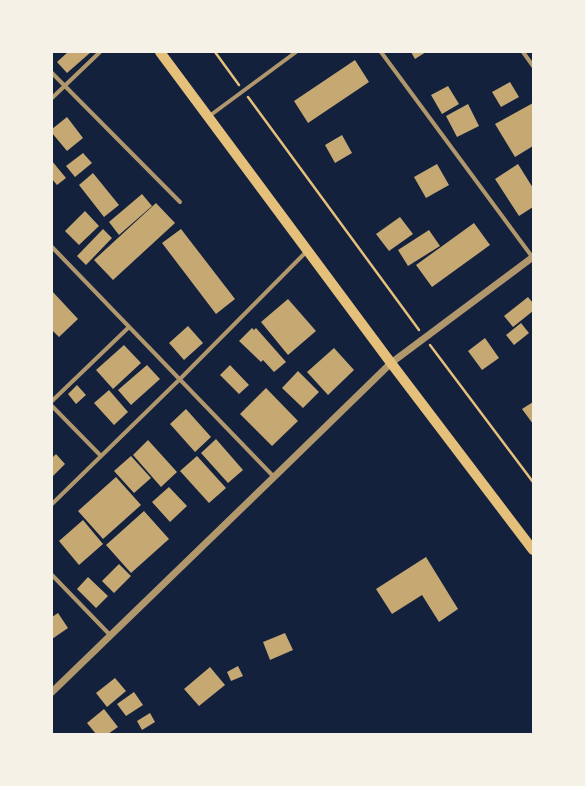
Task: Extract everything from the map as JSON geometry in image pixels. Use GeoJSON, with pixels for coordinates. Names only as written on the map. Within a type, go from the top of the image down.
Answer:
{"type":"FeatureCollection","features":[{"type":"Feature","properties":{"kind":"highway"},"geometry":{"type":"LineString","coordinates":[[160,52],[391,363],[533,550]]}},
{"type":"Feature","properties":{"kind":"street"},"geometry":{"type":"LineString","coordinates":[[52,98],[100,52]]}},
{"type":"Feature","properties":{"kind":"street"},"geometry":{"type":"LineString","coordinates":[[208,117],[296,52]]}},
{"type":"Feature","properties":{"kind":"street"},"geometry":{"type":"LineString","coordinates":[[52,692],[391,363],[533,257],[381,52]]}},
{"type":"Feature","properties":{"kind":"street"},"geometry":{"type":"LineString","coordinates":[[523,52],[533,66]]}},
{"type":"Feature","properties":{"kind":"street"},"geometry":{"type":"LineString","coordinates":[[52,73],[180,202]]}},
{"type":"Feature","properties":{"kind":"street"},"geometry":{"type":"LineString","coordinates":[[52,247],[274,477]]}},
{"type":"Feature","properties":{"kind":"street"},"geometry":{"type":"LineString","coordinates":[[52,504],[308,251]]}},
{"type":"Feature","properties":{"kind":"street"},"geometry":{"type":"LineString","coordinates":[[52,401],[129,327]]}},
{"type":"Feature","properties":{"kind":"street"},"geometry":{"type":"LineString","coordinates":[[52,406],[101,456]]}},
{"type":"Feature","properties":{"kind":"street"},"geometry":{"type":"LineString","coordinates":[[52,575],[111,636]]}},
{"type":"Feature","properties":{"kind":"path"},"geometry":{"type":"LineString","coordinates":[[215,52],[425,338],[533,482]]}},
{"type":"Feature","properties":{"kind":"building"},"geometry":{"type":"Polygon","coordinates":[[[68,52],[91,52],[67,73],[57,62],[68,52]]]}},
{"type":"Feature","properties":{"kind":"building"},"geometry":{"type":"Polygon","coordinates":[[[411,52],[426,52],[415,59],[411,52]]]}},
{"type":"Feature","properties":{"kind":"building"},"geometry":{"type":"Polygon","coordinates":[[[355,60],[369,82],[308,123],[294,101],[355,60]]]}},
{"type":"Feature","properties":{"kind":"building"},"geometry":{"type":"Polygon","coordinates":[[[510,82],[519,97],[501,107],[492,92],[510,82]]]}},
{"type":"Feature","properties":{"kind":"building"},"geometry":{"type":"Polygon","coordinates":[[[448,86],[459,104],[442,114],[431,95],[448,86]]]}},
{"type":"Feature","properties":{"kind":"building"},"geometry":{"type":"Polygon","coordinates":[[[533,103],[533,146],[515,157],[495,124],[533,103]]]}},
{"type":"Feature","properties":{"kind":"building"},"geometry":{"type":"Polygon","coordinates":[[[468,104],[479,126],[457,137],[446,116],[468,104]]]}},
{"type":"Feature","properties":{"kind":"building"},"geometry":{"type":"Polygon","coordinates":[[[67,117],[83,138],[67,151],[52,133],[52,129],[67,117]]]}},
{"type":"Feature","properties":{"kind":"building"},"geometry":{"type":"Polygon","coordinates":[[[342,135],[352,153],[335,163],[325,145],[342,135]]]}},
{"type":"Feature","properties":{"kind":"building"},"geometry":{"type":"Polygon","coordinates":[[[83,153],[92,163],[75,177],[66,166],[83,153]]]}},
{"type":"Feature","properties":{"kind":"building"},"geometry":{"type":"Polygon","coordinates":[[[52,161],[66,178],[57,185],[52,179],[52,161]]]}},
{"type":"Feature","properties":{"kind":"building"},"geometry":{"type":"Polygon","coordinates":[[[437,164],[449,185],[426,198],[414,177],[437,164]]]}},
{"type":"Feature","properties":{"kind":"building"},"geometry":{"type":"Polygon","coordinates":[[[518,164],[533,188],[533,207],[519,216],[495,179],[518,164]]]}},
{"type":"Feature","properties":{"kind":"building"},"geometry":{"type":"Polygon","coordinates":[[[93,173],[119,205],[104,217],[79,185],[93,173]]]}},
{"type":"Feature","properties":{"kind":"building"},"geometry":{"type":"Polygon","coordinates":[[[142,194],[152,206],[119,235],[109,222],[142,194]]]}},
{"type":"Feature","properties":{"kind":"building"},"geometry":{"type":"Polygon","coordinates":[[[156,203],[175,223],[113,280],[94,260],[156,203]]]}},
{"type":"Feature","properties":{"kind":"building"},"geometry":{"type":"Polygon","coordinates":[[[85,211],[99,226],[79,245],[65,231],[85,211]]]}},
{"type":"Feature","properties":{"kind":"building"},"geometry":{"type":"Polygon","coordinates":[[[400,217],[413,234],[389,251],[376,234],[400,217]]]}},
{"type":"Feature","properties":{"kind":"building"},"geometry":{"type":"Polygon","coordinates":[[[474,223],[490,245],[432,287],[416,265],[474,223]]]}},
{"type":"Feature","properties":{"kind":"building"},"geometry":{"type":"Polygon","coordinates":[[[103,229],[112,238],[86,265],[77,256],[103,229]]]}},
{"type":"Feature","properties":{"kind":"building"},"geometry":{"type":"Polygon","coordinates":[[[181,229],[235,299],[216,314],[162,243],[181,229]]]}},
{"type":"Feature","properties":{"kind":"building"},"geometry":{"type":"Polygon","coordinates":[[[429,230],[440,246],[408,266],[398,250],[429,230]]]}},
{"type":"Feature","properties":{"kind":"building"},"geometry":{"type":"Polygon","coordinates":[[[52,291],[78,319],[59,337],[52,330],[52,291]]]}},
{"type":"Feature","properties":{"kind":"building"},"geometry":{"type":"Polygon","coordinates":[[[528,297],[533,303],[533,311],[513,327],[504,316],[528,297]]]}},
{"type":"Feature","properties":{"kind":"building"},"geometry":{"type":"Polygon","coordinates":[[[288,299],[316,331],[288,355],[261,322],[288,299]]]}},
{"type":"Feature","properties":{"kind":"building"},"geometry":{"type":"Polygon","coordinates":[[[521,323],[529,333],[514,345],[506,335],[521,323]]]}},
{"type":"Feature","properties":{"kind":"building"},"geometry":{"type":"Polygon","coordinates":[[[188,326],[203,343],[184,360],[169,343],[188,326]]]}},
{"type":"Feature","properties":{"kind":"building"},"geometry":{"type":"Polygon","coordinates":[[[252,328],[254,330],[256,328],[286,362],[274,372],[263,360],[261,362],[239,341],[252,328]]]}},
{"type":"Feature","properties":{"kind":"building"},"geometry":{"type":"Polygon","coordinates":[[[485,338],[499,358],[482,370],[468,351],[485,338]]]}},
{"type":"Feature","properties":{"kind":"building"},"geometry":{"type":"Polygon","coordinates":[[[124,345],[141,363],[113,389],[96,370],[124,345]]]}},
{"type":"Feature","properties":{"kind":"building"},"geometry":{"type":"Polygon","coordinates":[[[334,348],[354,370],[328,395],[307,372],[334,348]]]}},
{"type":"Feature","properties":{"kind":"building"},"geometry":{"type":"Polygon","coordinates":[[[147,365],[160,379],[131,405],[118,390],[147,365]]]}},
{"type":"Feature","properties":{"kind":"building"},"geometry":{"type":"Polygon","coordinates":[[[230,365],[249,385],[239,394],[220,375],[230,365]]]}},
{"type":"Feature","properties":{"kind":"building"},"geometry":{"type":"Polygon","coordinates":[[[298,371],[319,392],[303,408],[282,388],[298,371]]]}},
{"type":"Feature","properties":{"kind":"building"},"geometry":{"type":"Polygon","coordinates":[[[77,385],[86,395],[76,404],[68,394],[77,385]]]}},
{"type":"Feature","properties":{"kind":"building"},"geometry":{"type":"Polygon","coordinates":[[[266,388],[298,421],[272,446],[240,414],[266,388]]]}},
{"type":"Feature","properties":{"kind":"building"},"geometry":{"type":"Polygon","coordinates":[[[109,390],[128,412],[114,425],[94,403],[109,390]]]}},
{"type":"Feature","properties":{"kind":"building"},"geometry":{"type":"Polygon","coordinates":[[[533,402],[533,424],[522,409],[533,402]]]}},
{"type":"Feature","properties":{"kind":"building"},"geometry":{"type":"Polygon","coordinates":[[[186,409],[211,437],[195,452],[170,424],[186,409]]]}},
{"type":"Feature","properties":{"kind":"building"},"geometry":{"type":"Polygon","coordinates":[[[216,439],[243,470],[228,483],[201,453],[216,439]]]}},
{"type":"Feature","properties":{"kind":"building"},"geometry":{"type":"Polygon","coordinates":[[[148,440],[177,472],[161,487],[133,455],[148,440]]]}},
{"type":"Feature","properties":{"kind":"building"},"geometry":{"type":"Polygon","coordinates":[[[56,454],[65,464],[52,477],[52,458],[56,454]]]}},
{"type":"Feature","properties":{"kind":"building"},"geometry":{"type":"Polygon","coordinates":[[[131,456],[151,478],[134,493],[114,471],[131,456]]]}},
{"type":"Feature","properties":{"kind":"building"},"geometry":{"type":"Polygon","coordinates":[[[197,456],[226,488],[209,503],[180,471],[197,456]]]}},
{"type":"Feature","properties":{"kind":"building"},"geometry":{"type":"Polygon","coordinates":[[[116,477],[141,505],[103,539],[78,511],[116,477]]]}},
{"type":"Feature","properties":{"kind":"building"},"geometry":{"type":"Polygon","coordinates":[[[169,487],[187,506],[170,522],[152,502],[169,487]]]}},
{"type":"Feature","properties":{"kind":"building"},"geometry":{"type":"Polygon","coordinates":[[[144,511],[169,539],[131,573],[106,545],[144,511]]]}},
{"type":"Feature","properties":{"kind":"building"},"geometry":{"type":"Polygon","coordinates":[[[83,520],[103,544],[79,565],[59,541],[83,520]]]}},
{"type":"Feature","properties":{"kind":"building"},"geometry":{"type":"Polygon","coordinates":[[[426,557],[458,609],[439,622],[422,595],[392,614],[376,589],[426,557]]]}},
{"type":"Feature","properties":{"kind":"building"},"geometry":{"type":"Polygon","coordinates":[[[119,564],[131,576],[114,593],[102,581],[119,564]]]}},
{"type":"Feature","properties":{"kind":"building"},"geometry":{"type":"Polygon","coordinates":[[[88,577],[108,596],[96,608],[77,589],[88,577]]]}},
{"type":"Feature","properties":{"kind":"building"},"geometry":{"type":"Polygon","coordinates":[[[58,613],[68,628],[52,639],[52,617],[58,613]]]}},
{"type":"Feature","properties":{"kind":"building"},"geometry":{"type":"Polygon","coordinates":[[[285,633],[293,650],[270,660],[263,642],[285,633]]]}},
{"type":"Feature","properties":{"kind":"building"},"geometry":{"type":"Polygon","coordinates":[[[238,666],[243,676],[231,681],[227,672],[238,666]]]}},
{"type":"Feature","properties":{"kind":"building"},"geometry":{"type":"Polygon","coordinates":[[[210,667],[225,685],[199,706],[184,689],[210,667]]]}},
{"type":"Feature","properties":{"kind":"building"},"geometry":{"type":"Polygon","coordinates":[[[115,678],[126,691],[107,707],[96,693],[115,678]]]}},
{"type":"Feature","properties":{"kind":"building"},"geometry":{"type":"Polygon","coordinates":[[[134,692],[143,705],[126,716],[117,704],[134,692]]]}},
{"type":"Feature","properties":{"kind":"building"},"geometry":{"type":"Polygon","coordinates":[[[104,709],[118,727],[108,734],[96,734],[87,723],[104,709]]]}},
{"type":"Feature","properties":{"kind":"building"},"geometry":{"type":"Polygon","coordinates":[[[150,713],[155,722],[142,730],[137,721],[150,713]]]}}]}
